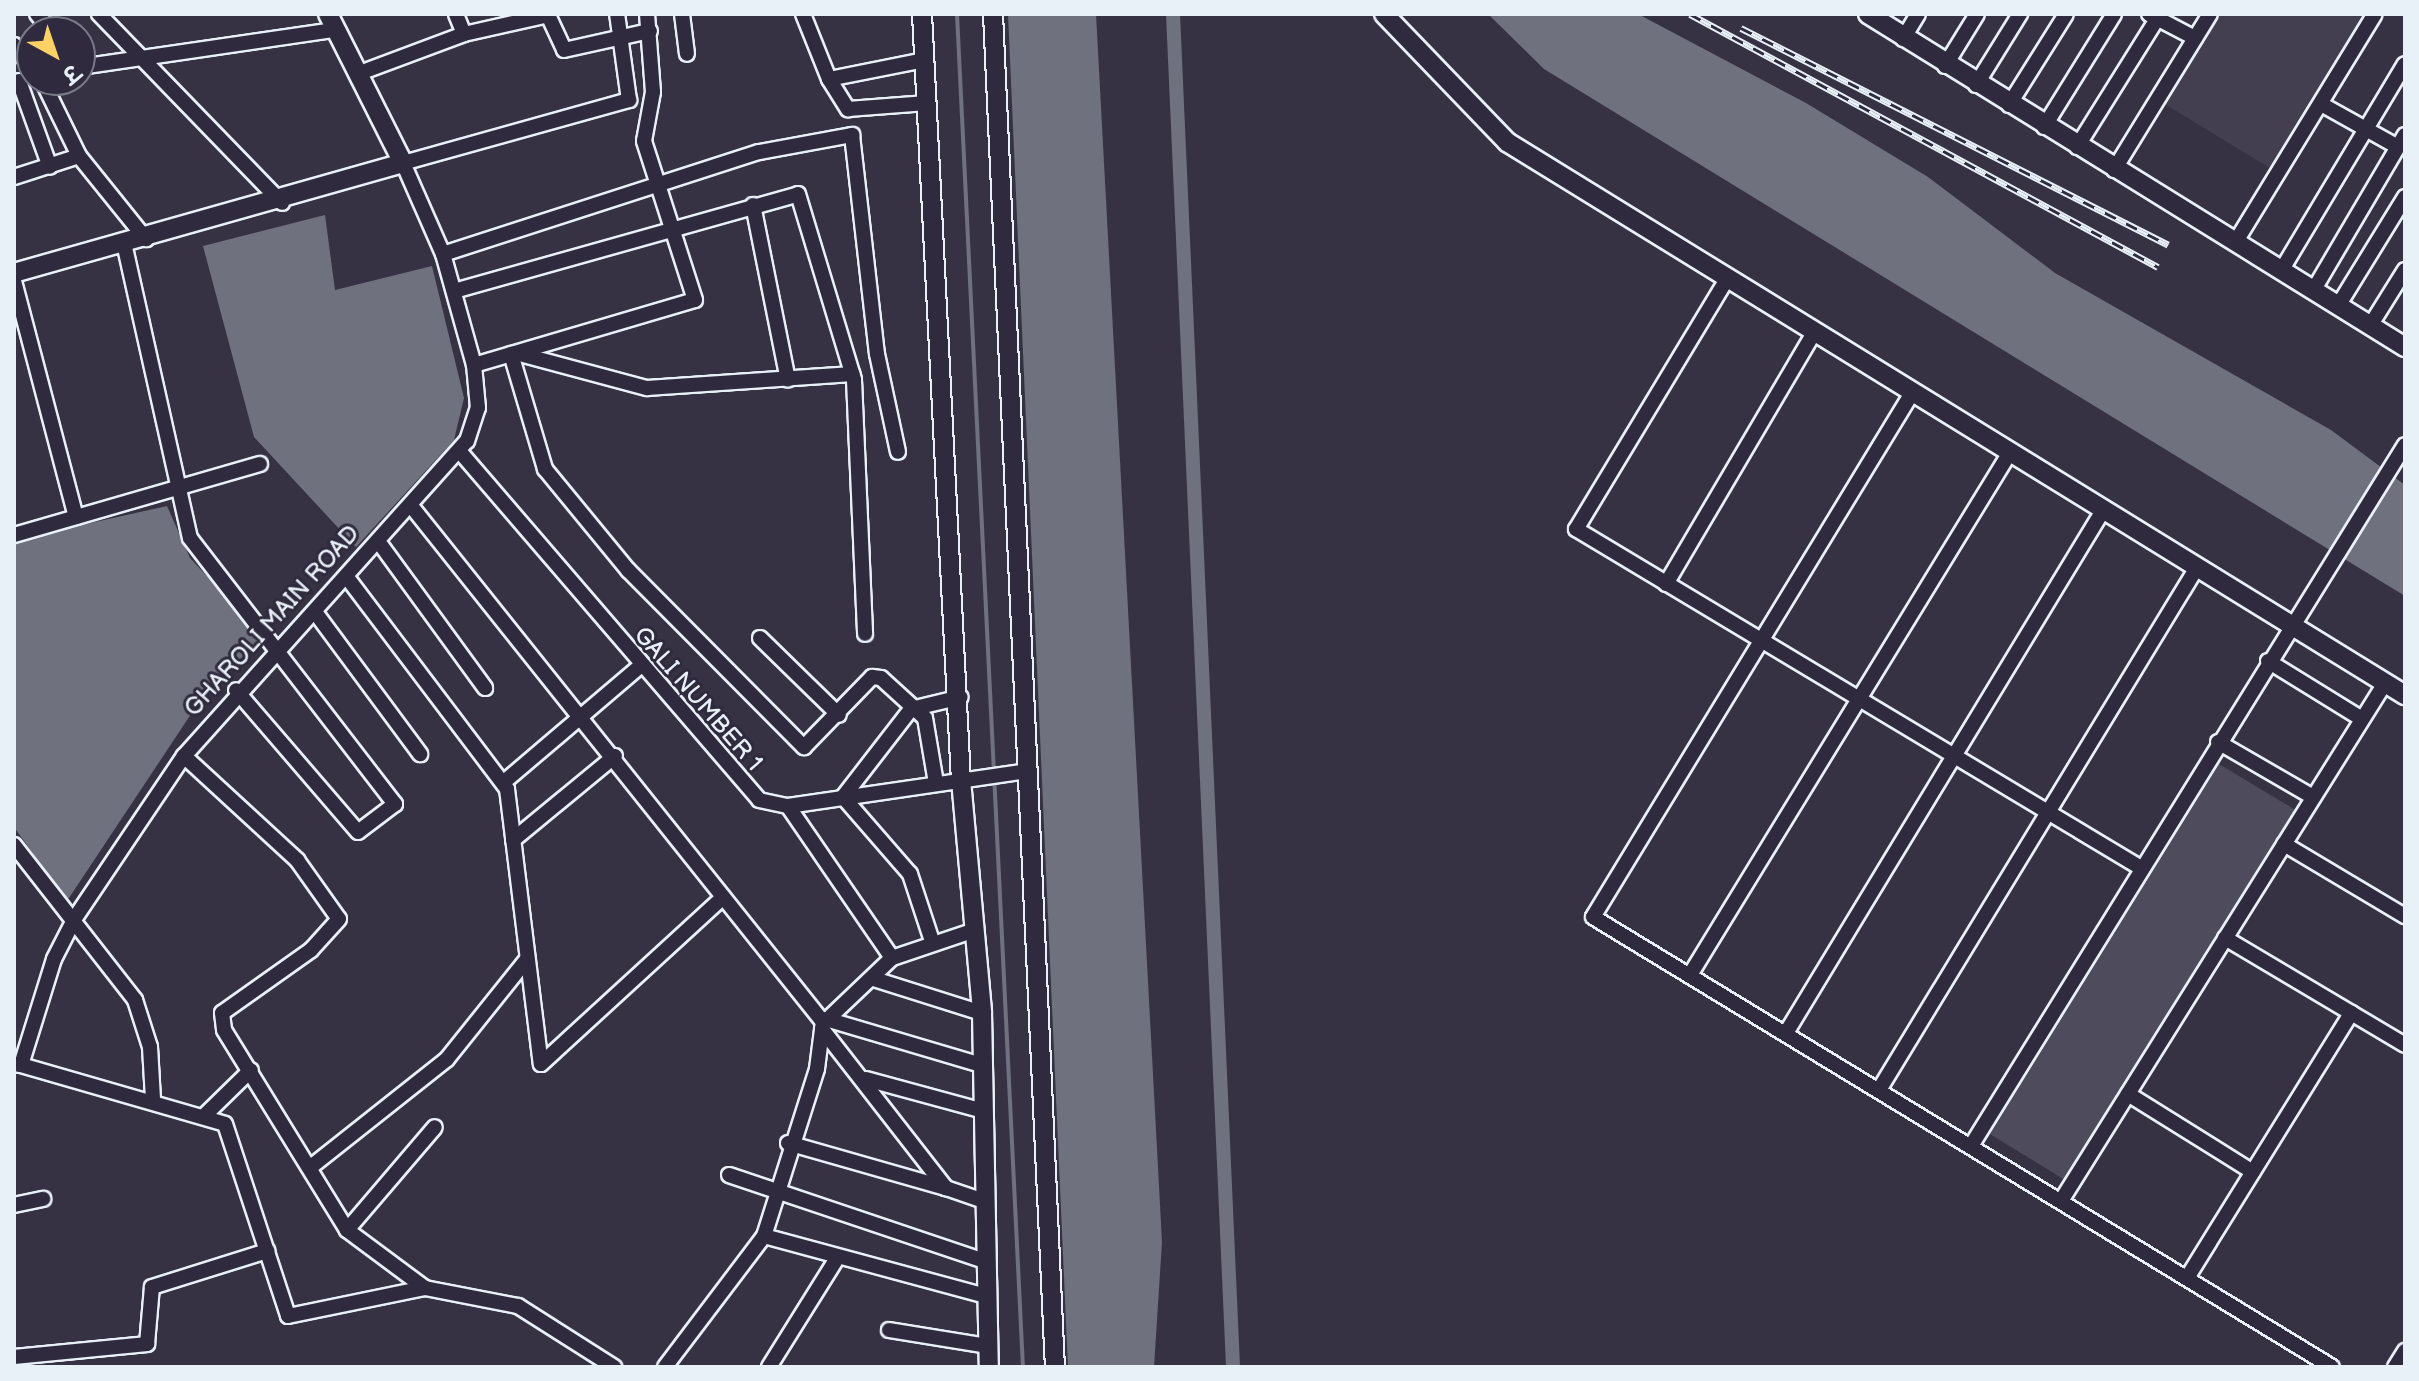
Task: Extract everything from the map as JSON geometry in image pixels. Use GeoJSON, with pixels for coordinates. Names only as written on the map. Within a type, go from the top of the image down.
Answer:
{"type":"FeatureCollection","features":[{"type":"Feature","properties":{"kind":"street"},"geometry":{"type":"LineString","coordinates":[[99,14],[140,62],[282,203]]}},
{"type":"Feature","properties":{"kind":"street"},"geometry":{"type":"LineString","coordinates":[[456,14],[464,34]]}},
{"type":"Feature","properties":{"kind":"street"},"geometry":{"type":"LineString","coordinates":[[14,273],[282,203],[403,163],[629,100],[617,14]]}},
{"type":"Feature","properties":{"kind":"street"},"geometry":{"type":"LineString","coordinates":[[474,365],[694,302],[677,229],[657,183],[644,141],[653,92],[647,14]]}},
{"type":"Feature","properties":{"kind":"street"},"geometry":{"type":"LineString","coordinates":[[682,14],[687,54]]}},
{"type":"Feature","properties":{"kind":"street"},"geometry":{"type":"LineString","coordinates":[[803,14],[829,79],[848,109],[877,354],[898,452]]}},
{"type":"Feature","properties":{"kind":"street"},"geometry":{"type":"LineString","coordinates":[[922,14],[982,1013],[983,1201],[989,1367]]}},
{"type":"Feature","properties":{"kind":"street"},"geometry":{"type":"LineString","coordinates":[[993,14],[1023,772],[1055,1367]]}},
{"type":"Feature","properties":{"kind":"street"},"geometry":{"type":"LineString","coordinates":[[1384,14],[1507,142],[2102,512],[2405,695]]}},
{"type":"Feature","properties":{"kind":"street"},"geometry":{"type":"LineString","coordinates":[[1868,14],[1945,66],[2405,346]]}},
{"type":"Feature","properties":{"kind":"street"},"geometry":{"type":"LineString","coordinates":[[1903,39],[1918,14]]}},
{"type":"Feature","properties":{"kind":"street"},"geometry":{"type":"LineString","coordinates":[[1945,66],[1977,14]]}},
{"type":"Feature","properties":{"kind":"street"},"geometry":{"type":"LineString","coordinates":[[1976,85],[2020,14]]}},
{"type":"Feature","properties":{"kind":"street"},"geometry":{"type":"LineString","coordinates":[[2009,105],[2066,14]]}},
{"type":"Feature","properties":{"kind":"street"},"geometry":{"type":"LineString","coordinates":[[2044,127],[2114,14]]}},
{"type":"Feature","properties":{"kind":"street"},"geometry":{"type":"LineString","coordinates":[[2114,170],[2210,14]]}},
{"type":"Feature","properties":{"kind":"street"},"geometry":{"type":"LineString","coordinates":[[2235,243],[2375,14]]}},
{"type":"Feature","properties":{"kind":"street"},"geometry":{"type":"LineString","coordinates":[[357,74],[464,34],[551,15],[564,50],[650,31]]}},
{"type":"Feature","properties":{"kind":"street"},"geometry":{"type":"LineString","coordinates":[[2077,147],[2155,16],[2195,38]]}},
{"type":"Feature","properties":{"kind":"street"},"geometry":{"type":"LineString","coordinates":[[96,65],[140,62],[331,22]]}},
{"type":"Feature","properties":{"kind":"street","name":"GHAROLI MAIN ROAD"},"geometry":{"type":"LineString","coordinates":[[18,1064],[54,959],[75,918],[184,756],[236,690],[315,612],[461,453],[478,408],[474,365],[443,254],[403,163],[331,22]]}},
{"type":"Feature","properties":{"kind":"street"},"geometry":{"type":"LineString","coordinates":[[829,79],[925,60]]}},
{"type":"Feature","properties":{"kind":"street"},"geometry":{"type":"LineString","coordinates":[[2281,271],[2405,64]]}},
{"type":"Feature","properties":{"kind":"street"},"geometry":{"type":"LineString","coordinates":[[27,96],[50,167]]}},
{"type":"Feature","properties":{"kind":"street"},"geometry":{"type":"LineString","coordinates":[[50,96],[79,156],[146,239]]}},
{"type":"Feature","properties":{"kind":"street"},"geometry":{"type":"LineString","coordinates":[[848,109],[927,103]]}},
{"type":"Feature","properties":{"kind":"street"},"geometry":{"type":"LineString","coordinates":[[2313,291],[2401,141],[2366,129],[2321,104]]}},
{"type":"Feature","properties":{"kind":"street"},"geometry":{"type":"LineString","coordinates":[[443,254],[657,183],[852,135]]}},
{"type":"Feature","properties":{"kind":"street"},"geometry":{"type":"LineString","coordinates":[[14,177],[79,156]]}},
{"type":"Feature","properties":{"kind":"street"},"geometry":{"type":"LineString","coordinates":[[2390,160],[2405,169]]}},
{"type":"Feature","properties":{"kind":"street"},"geometry":{"type":"LineString","coordinates":[[454,291],[677,229],[793,192],[801,199],[853,374],[865,634]]}},
{"type":"Feature","properties":{"kind":"street"},"geometry":{"type":"LineString","coordinates":[[2338,306],[2404,201]]}},
{"type":"Feature","properties":{"kind":"street"},"geometry":{"type":"LineString","coordinates":[[753,205],[788,380]]}},
{"type":"Feature","properties":{"kind":"street"},"geometry":{"type":"LineString","coordinates":[[124,243],[176,485],[202,560],[278,650],[395,804],[358,832],[236,690]]}},
{"type":"Feature","properties":{"kind":"street"},"geometry":{"type":"LineString","coordinates":[[2370,326],[2405,270]]}},
{"type":"Feature","properties":{"kind":"street"},"geometry":{"type":"LineString","coordinates":[[1727,279],[1574,525],[1666,584],[2141,868]]}},
{"type":"Feature","properties":{"kind":"street"},"geometry":{"type":"LineString","coordinates":[[14,281],[76,517]]}},
{"type":"Feature","properties":{"kind":"street"},"geometry":{"type":"LineString","coordinates":[[1666,584],[1814,333]]}},
{"type":"Feature","properties":{"kind":"street"},"geometry":{"type":"LineString","coordinates":[[513,354],[647,388],[853,374]]}},
{"type":"Feature","properties":{"kind":"street"},"geometry":{"type":"LineString","coordinates":[[513,354],[545,469],[628,570],[804,747],[876,676],[925,718],[936,783]]}},
{"type":"Feature","properties":{"kind":"street"},"geometry":{"type":"LineString","coordinates":[[1912,393],[1593,917],[2332,1367]]}},
{"type":"Feature","properties":{"kind":"street"},"geometry":{"type":"LineString","coordinates":[[1971,1146],[2290,625],[2402,450]]}},
{"type":"Feature","properties":{"kind":"street","name":"GALI NUMBER 1"},"geometry":{"type":"LineString","coordinates":[[461,453],[639,667],[759,800],[788,806]]}},
{"type":"Feature","properties":{"kind":"street"},"geometry":{"type":"LineString","coordinates":[[1690,975],[2009,454]]}},
{"type":"Feature","properties":{"kind":"street"},"geometry":{"type":"LineString","coordinates":[[14,535],[176,485],[260,464]]}},
{"type":"Feature","properties":{"kind":"street"},"geometry":{"type":"LineString","coordinates":[[412,507],[584,716],[723,897],[825,1022],[946,1188]]}},
{"type":"Feature","properties":{"kind":"street"},"geometry":{"type":"LineString","coordinates":[[1786,1033],[2102,512]]}},
{"type":"Feature","properties":{"kind":"street"},"geometry":{"type":"LineString","coordinates":[[378,541],[485,688]]}},
{"type":"Feature","properties":{"kind":"street"},"geometry":{"type":"LineString","coordinates":[[1879,1090],[2196,569]]}},
{"type":"Feature","properties":{"kind":"street"},"geometry":{"type":"LineString","coordinates":[[346,576],[504,782],[544,1064],[723,897]]}},
{"type":"Feature","properties":{"kind":"street"},"geometry":{"type":"LineString","coordinates":[[315,612],[420,754]]}},
{"type":"Feature","properties":{"kind":"street"},"geometry":{"type":"LineString","coordinates":[[760,638],[839,715]]}},
{"type":"Feature","properties":{"kind":"street"},"geometry":{"type":"LineString","coordinates":[[2268,661],[2362,719]]}},
{"type":"Feature","properties":{"kind":"street"},"geometry":{"type":"LineString","coordinates":[[504,782],[639,667]]}},
{"type":"Feature","properties":{"kind":"street"},"geometry":{"type":"LineString","coordinates":[[2061,1201],[2385,683]]}},
{"type":"Feature","properties":{"kind":"street"},"geometry":{"type":"LineString","coordinates":[[843,797],[911,709],[961,697]]}},
{"type":"Feature","properties":{"kind":"street"},"geometry":{"type":"LineString","coordinates":[[2218,742],[2313,797]]}},
{"type":"Feature","properties":{"kind":"street"},"geometry":{"type":"LineString","coordinates":[[184,756],[297,860],[338,913],[338,928],[222,1013],[224,1030],[312,1166],[347,1230],[425,1288]]}},
{"type":"Feature","properties":{"kind":"street"},"geometry":{"type":"LineString","coordinates":[[513,840],[615,756]]}},
{"type":"Feature","properties":{"kind":"street"},"geometry":{"type":"LineString","coordinates":[[892,958],[788,806],[1023,772]]}},
{"type":"Feature","properties":{"kind":"street"},"geometry":{"type":"LineString","coordinates":[[843,797],[910,874],[932,941]]}},
{"type":"Feature","properties":{"kind":"street"},"geometry":{"type":"LineString","coordinates":[[2284,844],[2405,916]]}},
{"type":"Feature","properties":{"kind":"street"},"geometry":{"type":"LineString","coordinates":[[14,845],[75,918],[135,1000],[150,1047],[153,1099]]}},
{"type":"Feature","properties":{"kind":"street"},"geometry":{"type":"LineString","coordinates":[[665,1367],[764,1236],[788,1143],[817,1069],[825,1022],[874,979],[892,958],[932,941],[975,930]]}},
{"type":"Feature","properties":{"kind":"street"},"geometry":{"type":"LineString","coordinates":[[2225,938],[2405,1045]]}},
{"type":"Feature","properties":{"kind":"street"},"geometry":{"type":"LineString","coordinates":[[312,1166],[404,1101],[447,1059],[527,959]]}},
{"type":"Feature","properties":{"kind":"street"},"geometry":{"type":"LineString","coordinates":[[874,979],[982,1013]]}},
{"type":"Feature","properties":{"kind":"street"},"geometry":{"type":"LineString","coordinates":[[2187,1278],[2351,1013]]}},
{"type":"Feature","properties":{"kind":"street"},"geometry":{"type":"LineString","coordinates":[[825,1022],[981,1065]]}},
{"type":"Feature","properties":{"kind":"street"},"geometry":{"type":"LineString","coordinates":[[18,1064],[205,1115],[230,1130],[267,1251],[291,1316],[425,1288],[518,1306],[614,1367]]}},
{"type":"Feature","properties":{"kind":"street"},"geometry":{"type":"LineString","coordinates":[[205,1115],[251,1070]]}},
{"type":"Feature","properties":{"kind":"street"},"geometry":{"type":"LineString","coordinates":[[866,1079],[984,1111]]}},
{"type":"Feature","properties":{"kind":"street"},"geometry":{"type":"LineString","coordinates":[[2128,1094],[2253,1172]]}},
{"type":"Feature","properties":{"kind":"street"},"geometry":{"type":"LineString","coordinates":[[347,1230],[435,1127]]}},
{"type":"Feature","properties":{"kind":"street"},"geometry":{"type":"LineString","coordinates":[[788,1143],[983,1201]]}},
{"type":"Feature","properties":{"kind":"street"},"geometry":{"type":"LineString","coordinates":[[729,1175],[985,1261]]}},
{"type":"Feature","properties":{"kind":"street"},"geometry":{"type":"LineString","coordinates":[[14,1205],[43,1199]]}},
{"type":"Feature","properties":{"kind":"street"},"geometry":{"type":"LineString","coordinates":[[764,1236],[986,1296]]}},
{"type":"Feature","properties":{"kind":"street"},"geometry":{"type":"LineString","coordinates":[[14,1357],[147,1344],[152,1287],[267,1251]]}},
{"type":"Feature","properties":{"kind":"street"},"geometry":{"type":"LineString","coordinates":[[769,1367],[837,1258]]}},
{"type":"Feature","properties":{"kind":"street"},"geometry":{"type":"LineString","coordinates":[[889,1330],[988,1346]]}},
{"type":"Feature","properties":{"kind":"street"},"geometry":{"type":"LineString","coordinates":[[2395,1367],[2405,1351]]}},
{"type":"Feature","properties":{"kind":"shaded area"},"geometry":{"type":"Polygon","coordinates":[[[2217,14],[2369,14],[2273,170],[2163,103],[2217,14]]]}},
{"type":"Feature","properties":{"kind":"shaded area"},"geometry":{"type":"Polygon","coordinates":[[[2219,764],[2297,811],[2068,1182],[1990,1134],[2219,764]]]}},
{"type":"Feature","properties":{"kind":"water"},"geometry":{"type":"Polygon","coordinates":[[[1008,14],[1096,14],[1162,1242],[1154,1367],[1068,1367],[1008,14]]]}},
{"type":"Feature","properties":{"kind":"water"},"geometry":{"type":"Polygon","coordinates":[[[1488,14],[1638,14],[1806,103],[1928,177],[2055,273],[2331,430],[2405,485],[2405,596],[1544,69],[1488,14]]]}},
{"type":"Feature","properties":{"kind":"water"},"geometry":{"type":"Polygon","coordinates":[[[325,215],[335,290],[432,266],[464,398],[454,440],[356,547],[254,437],[203,246],[325,215]]]}},
{"type":"Feature","properties":{"kind":"water"},"geometry":{"type":"Polygon","coordinates":[[[167,506],[190,558],[263,636],[201,699],[67,901],[14,827],[14,540],[167,506]]]}},
{"type":"Feature","properties":{"kind":"waterway"},"geometry":{"type":"LineString","coordinates":[[957,14],[1023,1367]]}},
{"type":"Feature","properties":{"kind":"waterway"},"geometry":{"type":"LineString","coordinates":[[1173,14],[1233,1367]]}},
{"type":"Feature","properties":{"kind":"railway"},"geometry":{"type":"LineString","coordinates":[[1690,14],[2158,267]]}},
{"type":"Feature","properties":{"kind":"railway"},"geometry":{"type":"LineString","coordinates":[[1741,28],[2168,245]]}}]}
